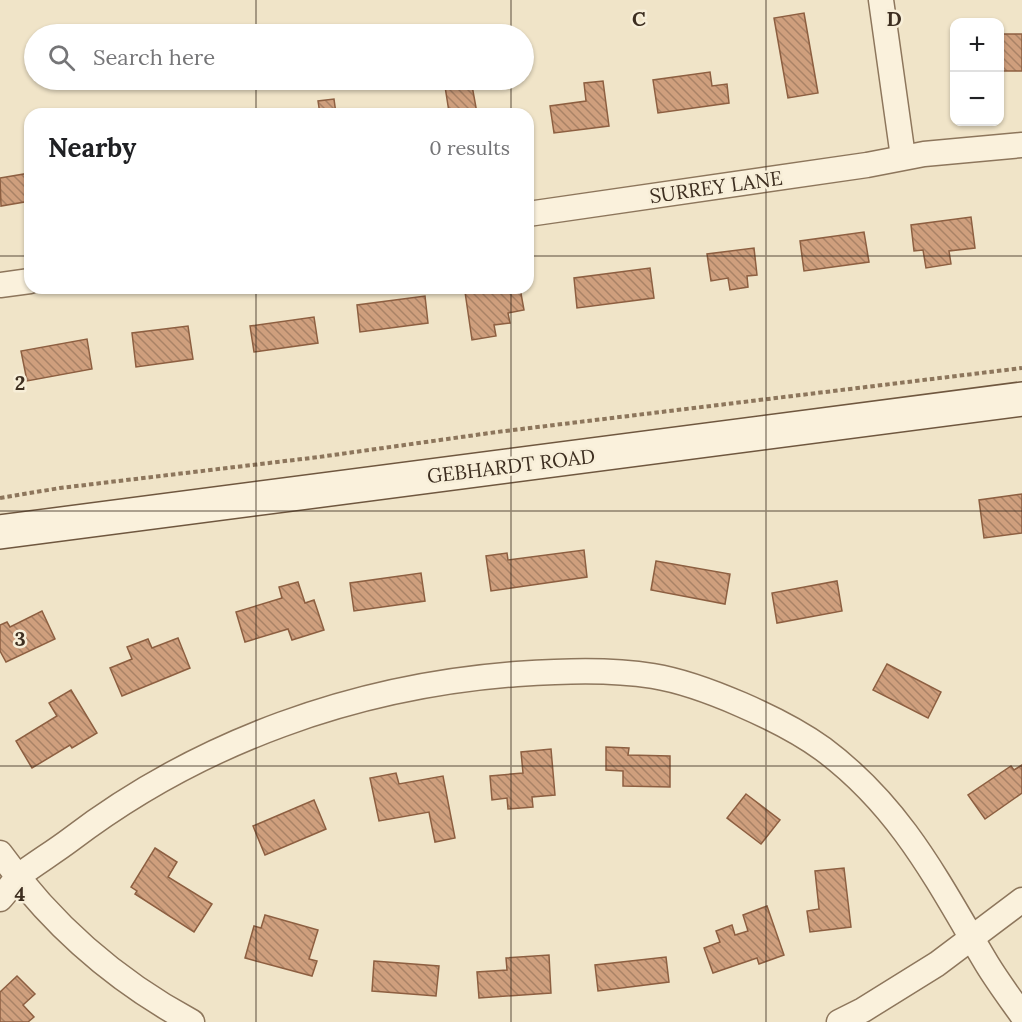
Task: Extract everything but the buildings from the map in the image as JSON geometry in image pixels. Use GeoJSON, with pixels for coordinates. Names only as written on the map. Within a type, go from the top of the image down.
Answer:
{"type":"FeatureCollection","features":[{"type":"Feature","properties":{"kind":"street"},"geometry":{"type":"LineString","coordinates":[[882,0],[903,158]]}},
{"type":"Feature","properties":{"kind":"street","name":"SURREY LANE"},"geometry":{"type":"LineString","coordinates":[[534,213],[903,158],[1022,145]]}},
{"type":"Feature","properties":{"kind":"street"},"geometry":{"type":"LineString","coordinates":[[0,285],[24,282]]}},
{"type":"Feature","properties":{"kind":"street","name":"GEBHARDT ROAD"},"geometry":{"type":"LineString","coordinates":[[0,532],[1022,399]]}},
{"type":"Feature","properties":{"kind":"street"},"geometry":{"type":"LineString","coordinates":[[0,899],[17,877],[93,822],[167,776],[251,735],[307,714],[403,689],[467,678],[546,672],[621,672],[656,676],[741,704],[820,747],[873,792],[927,862],[988,965],[1022,1015]]}},
{"type":"Feature","properties":{"kind":"street"},"geometry":{"type":"LineString","coordinates":[[0,853],[40,905],[106,965],[138,990],[192,1022]]}},
{"type":"Feature","properties":{"kind":"street"},"geometry":{"type":"LineString","coordinates":[[839,1022],[863,1010],[937,964],[1022,900]]}},
{"type":"Feature","properties":{"kind":"path"},"geometry":{"type":"LineString","coordinates":[[0,498],[60,488],[320,457],[508,431],[1022,368]]}}]}
